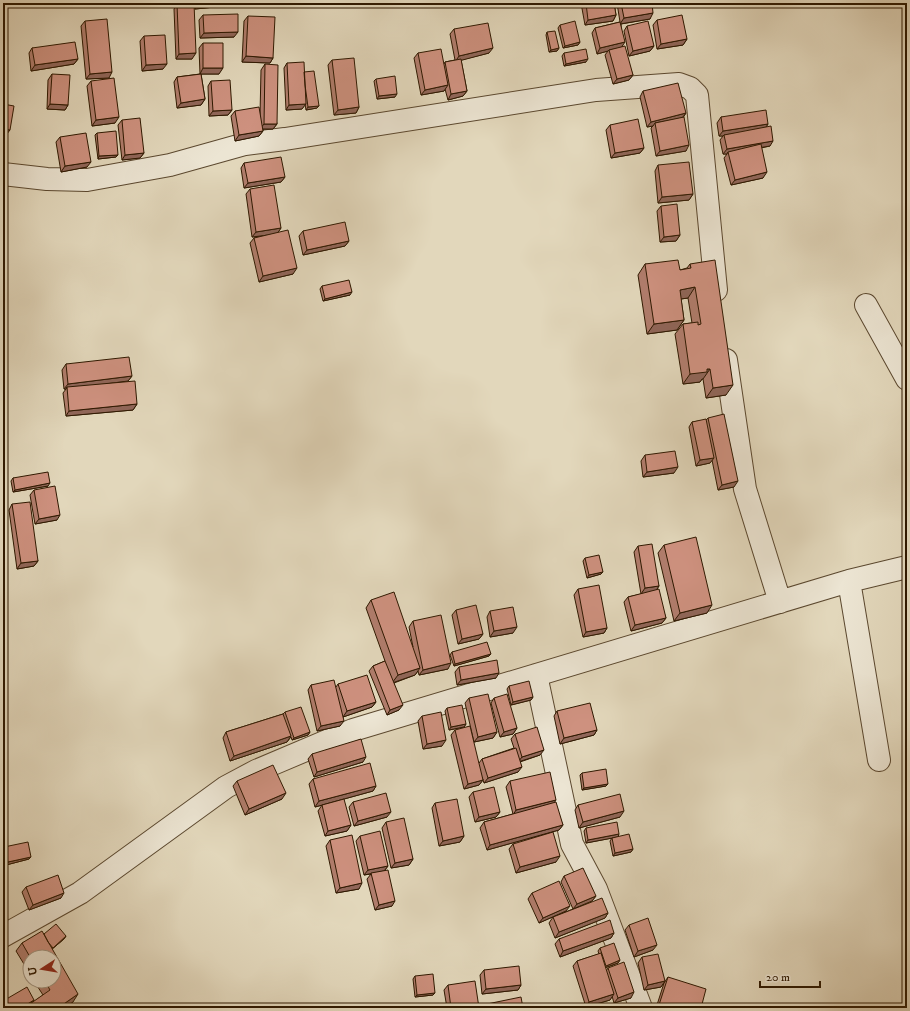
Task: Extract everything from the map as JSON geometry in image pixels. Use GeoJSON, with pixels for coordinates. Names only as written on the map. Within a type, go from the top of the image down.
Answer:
{"type":"FeatureCollection","features":[{"type":"Feature","properties":{"kind":"street"},"geometry":{"type":"LineString","coordinates":[[3,174],[47,179],[86,180],[170,165],[245,144],[285,140],[596,90],[679,84],[690,88],[697,95],[719,312]]}},
{"type":"Feature","properties":{"kind":"street"},"geometry":{"type":"LineString","coordinates":[[866,305],[907,379]]}},
{"type":"Feature","properties":{"kind":"street"},"geometry":{"type":"LineString","coordinates":[[723,344],[745,489],[780,602]]}},
{"type":"Feature","properties":{"kind":"street"},"geometry":{"type":"LineString","coordinates":[[3,936],[80,893],[226,787],[256,771],[353,730],[848,581],[907,567]]}},
{"type":"Feature","properties":{"kind":"street"},"geometry":{"type":"LineString","coordinates":[[848,581],[880,760]]}},
{"type":"Feature","properties":{"kind":"street"},"geometry":{"type":"LineString","coordinates":[[536,675],[572,844],[596,889],[641,1008]]}},
{"type":"Feature","properties":{"kind":"building"},"geometry":{"type":"Polygon","coordinates":[[[194,3],[196,53],[179,54],[177,4],[194,3]]]}},
{"type":"Feature","properties":{"kind":"building"},"geometry":{"type":"Polygon","coordinates":[[[586,3],[614,3],[616,15],[588,20],[586,3]]]}},
{"type":"Feature","properties":{"kind":"building"},"geometry":{"type":"Polygon","coordinates":[[[621,3],[652,3],[653,13],[624,18],[621,3]]]}},
{"type":"Feature","properties":{"kind":"building"},"geometry":{"type":"Polygon","coordinates":[[[238,14],[238,32],[204,33],[203,15],[238,14]]]}},
{"type":"Feature","properties":{"kind":"building"},"geometry":{"type":"Polygon","coordinates":[[[682,15],[687,39],[661,44],[657,20],[682,15]]]}},
{"type":"Feature","properties":{"kind":"building"},"geometry":{"type":"Polygon","coordinates":[[[248,16],[275,17],[273,58],[246,56],[248,16]]]}},
{"type":"Feature","properties":{"kind":"building"},"geometry":{"type":"Polygon","coordinates":[[[107,19],[112,72],[90,74],[85,21],[107,19]]]}},
{"type":"Feature","properties":{"kind":"building"},"geometry":{"type":"Polygon","coordinates":[[[575,21],[580,42],[565,46],[560,25],[575,21]]]}},
{"type":"Feature","properties":{"kind":"building"},"geometry":{"type":"Polygon","coordinates":[[[648,21],[654,46],[633,51],[627,26],[648,21]]]}},
{"type":"Feature","properties":{"kind":"building"},"geometry":{"type":"Polygon","coordinates":[[[620,22],[625,42],[600,48],[595,28],[620,22]]]}},
{"type":"Feature","properties":{"kind":"building"},"geometry":{"type":"Polygon","coordinates":[[[488,23],[493,48],[459,56],[454,29],[488,23]]]}},
{"type":"Feature","properties":{"kind":"building"},"geometry":{"type":"Polygon","coordinates":[[[555,31],[559,48],[551,50],[547,32],[555,31]]]}},
{"type":"Feature","properties":{"kind":"building"},"geometry":{"type":"Polygon","coordinates":[[[165,35],[167,64],[146,65],[144,36],[165,35]]]}},
{"type":"Feature","properties":{"kind":"building"},"geometry":{"type":"Polygon","coordinates":[[[75,42],[78,59],[35,65],[32,48],[75,42]]]}},
{"type":"Feature","properties":{"kind":"building"},"geometry":{"type":"Polygon","coordinates":[[[203,43],[223,43],[223,68],[203,68],[203,43]]]}},
{"type":"Feature","properties":{"kind":"building"},"geometry":{"type":"Polygon","coordinates":[[[625,46],[633,75],[617,79],[609,50],[625,46]]]}},
{"type":"Feature","properties":{"kind":"building"},"geometry":{"type":"Polygon","coordinates":[[[441,49],[448,85],[425,90],[418,53],[441,49]]]}},
{"type":"Feature","properties":{"kind":"building"},"geometry":{"type":"Polygon","coordinates":[[[586,49],[588,59],[566,64],[564,53],[586,49]]]}},
{"type":"Feature","properties":{"kind":"building"},"geometry":{"type":"Polygon","coordinates":[[[354,58],[359,107],[338,110],[332,60],[354,58]]]}},
{"type":"Feature","properties":{"kind":"building"},"geometry":{"type":"Polygon","coordinates":[[[461,59],[467,91],[451,94],[445,62],[461,59]]]}},
{"type":"Feature","properties":{"kind":"building"},"geometry":{"type":"Polygon","coordinates":[[[304,62],[306,104],[289,105],[287,63],[304,62]]]}},
{"type":"Feature","properties":{"kind":"building"},"geometry":{"type":"Polygon","coordinates":[[[265,64],[278,65],[277,124],[264,124],[265,64]]]}},
{"type":"Feature","properties":{"kind":"building"},"geometry":{"type":"Polygon","coordinates":[[[314,71],[319,106],[308,107],[304,72],[314,71]]]}},
{"type":"Feature","properties":{"kind":"building"},"geometry":{"type":"Polygon","coordinates":[[[52,74],[70,75],[68,105],[50,104],[52,74]]]}},
{"type":"Feature","properties":{"kind":"building"},"geometry":{"type":"Polygon","coordinates":[[[201,74],[205,99],[181,103],[177,77],[201,74]]]}},
{"type":"Feature","properties":{"kind":"building"},"geometry":{"type":"Polygon","coordinates":[[[395,76],[397,94],[379,96],[376,79],[395,76]]]}},
{"type":"Feature","properties":{"kind":"building"},"geometry":{"type":"Polygon","coordinates":[[[114,78],[119,117],[96,120],[91,81],[114,78]]]}},
{"type":"Feature","properties":{"kind":"building"},"geometry":{"type":"Polygon","coordinates":[[[230,80],[232,110],[213,111],[211,81],[230,80]]]}},
{"type":"Feature","properties":{"kind":"building"},"geometry":{"type":"Polygon","coordinates":[[[678,83],[686,113],[651,122],[643,91],[678,83]]]}},
{"type":"Feature","properties":{"kind":"building"},"geometry":{"type":"Polygon","coordinates":[[[3,104],[14,106],[10,130],[3,129],[3,104]]]}},
{"type":"Feature","properties":{"kind":"building"},"geometry":{"type":"Polygon","coordinates":[[[259,107],[263,131],[239,135],[235,111],[259,107]]]}},
{"type":"Feature","properties":{"kind":"building"},"geometry":{"type":"Polygon","coordinates":[[[766,110],[768,124],[723,131],[721,117],[766,110]]]}},
{"type":"Feature","properties":{"kind":"building"},"geometry":{"type":"Polygon","coordinates":[[[684,117],[689,145],[660,151],[655,123],[684,117]]]}},
{"type":"Feature","properties":{"kind":"building"},"geometry":{"type":"Polygon","coordinates":[[[140,118],[144,153],[125,155],[122,120],[140,118]]]}},
{"type":"Feature","properties":{"kind":"building"},"geometry":{"type":"Polygon","coordinates":[[[638,119],[644,148],[615,153],[610,125],[638,119]]]}},
{"type":"Feature","properties":{"kind":"building"},"geometry":{"type":"Polygon","coordinates":[[[771,126],[773,141],[727,149],[724,135],[771,126]]]}},
{"type":"Feature","properties":{"kind":"building"},"geometry":{"type":"Polygon","coordinates":[[[116,131],[118,155],[99,156],[97,133],[116,131]]]}},
{"type":"Feature","properties":{"kind":"building"},"geometry":{"type":"Polygon","coordinates":[[[86,133],[91,162],[65,166],[60,137],[86,133]]]}},
{"type":"Feature","properties":{"kind":"building"},"geometry":{"type":"Polygon","coordinates":[[[761,144],[767,172],[735,180],[728,152],[761,144]]]}},
{"type":"Feature","properties":{"kind":"building"},"geometry":{"type":"Polygon","coordinates":[[[281,157],[285,177],[248,183],[244,163],[281,157]]]}},
{"type":"Feature","properties":{"kind":"building"},"geometry":{"type":"Polygon","coordinates":[[[689,162],[693,194],[662,197],[658,165],[689,162]]]}},
{"type":"Feature","properties":{"kind":"building"},"geometry":{"type":"Polygon","coordinates":[[[274,185],[281,228],[256,232],[250,189],[274,185]]]}},
{"type":"Feature","properties":{"kind":"building"},"geometry":{"type":"Polygon","coordinates":[[[677,204],[680,235],[664,237],[661,206],[677,204]]]}},
{"type":"Feature","properties":{"kind":"building"},"geometry":{"type":"Polygon","coordinates":[[[345,222],[349,241],[307,250],[303,231],[345,222]]]}},
{"type":"Feature","properties":{"kind":"building"},"geometry":{"type":"Polygon","coordinates":[[[288,230],[297,268],[263,276],[254,238],[288,230]]]}},
{"type":"Feature","properties":{"kind":"building"},"geometry":{"type":"Polygon","coordinates":[[[678,260],[680,270],[691,268],[690,264],[715,260],[733,385],[713,388],[710,369],[707,369],[707,372],[690,374],[683,324],[698,322],[698,325],[701,324],[695,287],[680,290],[684,320],[654,324],[645,264],[678,260]]]}},
{"type":"Feature","properties":{"kind":"building"},"geometry":{"type":"Polygon","coordinates":[[[349,280],[352,292],[325,299],[322,286],[349,280]]]}},
{"type":"Feature","properties":{"kind":"building"},"geometry":{"type":"Polygon","coordinates":[[[129,357],[132,376],[68,384],[66,364],[129,357]]]}},
{"type":"Feature","properties":{"kind":"building"},"geometry":{"type":"Polygon","coordinates":[[[135,381],[137,404],[69,411],[67,387],[135,381]]]}},
{"type":"Feature","properties":{"kind":"building"},"geometry":{"type":"Polygon","coordinates":[[[724,414],[738,481],[722,485],[708,418],[724,414]]]}},
{"type":"Feature","properties":{"kind":"building"},"geometry":{"type":"Polygon","coordinates":[[[706,419],[714,458],[700,460],[692,422],[706,419]]]}},
{"type":"Feature","properties":{"kind":"building"},"geometry":{"type":"Polygon","coordinates":[[[675,451],[678,467],[647,472],[645,455],[675,451]]]}},
{"type":"Feature","properties":{"kind":"building"},"geometry":{"type":"Polygon","coordinates":[[[3,464],[5,464],[6,489],[3,489],[3,464]]]}},
{"type":"Feature","properties":{"kind":"building"},"geometry":{"type":"Polygon","coordinates":[[[48,472],[50,483],[15,490],[13,478],[48,472]]]}},
{"type":"Feature","properties":{"kind":"building"},"geometry":{"type":"Polygon","coordinates":[[[55,486],[60,515],[39,519],[34,490],[55,486]]]}},
{"type":"Feature","properties":{"kind":"building"},"geometry":{"type":"Polygon","coordinates":[[[30,502],[38,561],[21,563],[12,504],[30,502]]]}},
{"type":"Feature","properties":{"kind":"building"},"geometry":{"type":"Polygon","coordinates":[[[696,537],[712,605],[680,613],[664,545],[696,537]]]}},
{"type":"Feature","properties":{"kind":"building"},"geometry":{"type":"Polygon","coordinates":[[[652,544],[659,586],[645,588],[638,546],[652,544]]]}},
{"type":"Feature","properties":{"kind":"building"},"geometry":{"type":"Polygon","coordinates":[[[599,555],[603,572],[589,575],[585,558],[599,555]]]}},
{"type":"Feature","properties":{"kind":"building"},"geometry":{"type":"Polygon","coordinates":[[[599,585],[607,628],[586,632],[578,589],[599,585]]]}},
{"type":"Feature","properties":{"kind":"building"},"geometry":{"type":"Polygon","coordinates":[[[659,589],[666,618],[635,625],[628,597],[659,589]]]}},
{"type":"Feature","properties":{"kind":"building"},"geometry":{"type":"Polygon","coordinates":[[[394,592],[420,668],[398,675],[371,600],[394,592]]]}},
{"type":"Feature","properties":{"kind":"building"},"geometry":{"type":"Polygon","coordinates":[[[476,605],[483,634],[462,639],[456,610],[476,605]]]}},
{"type":"Feature","properties":{"kind":"building"},"geometry":{"type":"Polygon","coordinates":[[[513,607],[517,627],[494,631],[490,611],[513,607]]]}},
{"type":"Feature","properties":{"kind":"building"},"geometry":{"type":"Polygon","coordinates":[[[441,615],[451,663],[423,670],[413,621],[441,615]]]}},
{"type":"Feature","properties":{"kind":"building"},"geometry":{"type":"Polygon","coordinates":[[[487,642],[491,654],[455,664],[452,652],[487,642]]]}},
{"type":"Feature","properties":{"kind":"building"},"geometry":{"type":"Polygon","coordinates":[[[497,660],[499,673],[461,680],[459,667],[497,660]]]}},
{"type":"Feature","properties":{"kind":"building"},"geometry":{"type":"Polygon","coordinates":[[[385,661],[403,705],[390,710],[373,666],[385,661]]]}},
{"type":"Feature","properties":{"kind":"building"},"geometry":{"type":"Polygon","coordinates":[[[367,675],[376,702],[347,711],[338,684],[367,675]]]}},
{"type":"Feature","properties":{"kind":"building"},"geometry":{"type":"Polygon","coordinates":[[[334,680],[344,721],[321,726],[311,685],[334,680]]]}},
{"type":"Feature","properties":{"kind":"building"},"geometry":{"type":"Polygon","coordinates":[[[529,681],[533,697],[513,702],[509,686],[529,681]]]}},
{"type":"Feature","properties":{"kind":"building"},"geometry":{"type":"Polygon","coordinates":[[[488,694],[497,732],[478,737],[469,698],[488,694]]]}},
{"type":"Feature","properties":{"kind":"building"},"geometry":{"type":"Polygon","coordinates":[[[507,694],[517,728],[504,732],[494,698],[507,694]]]}},
{"type":"Feature","properties":{"kind":"building"},"geometry":{"type":"Polygon","coordinates":[[[590,703],[597,730],[564,738],[557,711],[590,703]]]}},
{"type":"Feature","properties":{"kind":"building"},"geometry":{"type":"Polygon","coordinates":[[[462,705],[466,724],[451,727],[447,708],[462,705]]]}},
{"type":"Feature","properties":{"kind":"building"},"geometry":{"type":"Polygon","coordinates":[[[301,707],[310,732],[294,738],[285,712],[301,707]]]}},
{"type":"Feature","properties":{"kind":"building"},"geometry":{"type":"Polygon","coordinates":[[[441,712],[446,740],[427,744],[422,716],[441,712]]]}},
{"type":"Feature","properties":{"kind":"building"},"geometry":{"type":"Polygon","coordinates":[[[283,714],[291,736],[234,756],[226,732],[283,714]]]}},
{"type":"Feature","properties":{"kind":"building"},"geometry":{"type":"Polygon","coordinates":[[[470,726],[483,780],[468,784],[455,730],[470,726]]]}},
{"type":"Feature","properties":{"kind":"building"},"geometry":{"type":"Polygon","coordinates":[[[537,727],[544,750],[522,757],[515,734],[537,727]]]}},
{"type":"Feature","properties":{"kind":"building"},"geometry":{"type":"Polygon","coordinates":[[[361,739],[366,757],[317,772],[312,754],[361,739]]]}},
{"type":"Feature","properties":{"kind":"building"},"geometry":{"type":"Polygon","coordinates":[[[516,748],[522,767],[488,778],[482,759],[516,748]]]}},
{"type":"Feature","properties":{"kind":"building"},"geometry":{"type":"Polygon","coordinates":[[[370,763],[376,786],[319,801],[313,779],[370,763]]]}},
{"type":"Feature","properties":{"kind":"building"},"geometry":{"type":"Polygon","coordinates":[[[273,765],[286,793],[249,809],[237,781],[273,765]]]}},
{"type":"Feature","properties":{"kind":"building"},"geometry":{"type":"Polygon","coordinates":[[[606,769],[608,784],[584,788],[582,773],[606,769]]]}},
{"type":"Feature","properties":{"kind":"building"},"geometry":{"type":"Polygon","coordinates":[[[550,772],[556,800],[516,810],[510,781],[550,772]]]}},
{"type":"Feature","properties":{"kind":"building"},"geometry":{"type":"Polygon","coordinates":[[[494,787],[500,812],[479,817],[473,792],[494,787]]]}},
{"type":"Feature","properties":{"kind":"building"},"geometry":{"type":"Polygon","coordinates":[[[386,793],[391,812],[358,821],[353,802],[386,793]]]}},
{"type":"Feature","properties":{"kind":"building"},"geometry":{"type":"Polygon","coordinates":[[[620,794],[624,811],[583,822],[578,805],[620,794]]]}},
{"type":"Feature","properties":{"kind":"building"},"geometry":{"type":"Polygon","coordinates":[[[344,799],[351,825],[328,831],[322,805],[344,799]]]}},
{"type":"Feature","properties":{"kind":"building"},"geometry":{"type":"Polygon","coordinates":[[[457,799],[464,836],[443,841],[435,803],[457,799]]]}},
{"type":"Feature","properties":{"kind":"building"},"geometry":{"type":"Polygon","coordinates":[[[556,802],[563,825],[490,845],[484,822],[556,802]]]}},
{"type":"Feature","properties":{"kind":"building"},"geometry":{"type":"Polygon","coordinates":[[[404,818],[413,859],[395,863],[386,822],[404,818]]]}},
{"type":"Feature","properties":{"kind":"building"},"geometry":{"type":"Polygon","coordinates":[[[617,822],[619,834],[588,840],[586,828],[617,822]]]}},
{"type":"Feature","properties":{"kind":"building"},"geometry":{"type":"Polygon","coordinates":[[[380,831],[388,866],[368,870],[360,836],[380,831]]]}},
{"type":"Feature","properties":{"kind":"building"},"geometry":{"type":"Polygon","coordinates":[[[553,832],[560,856],[520,867],[513,844],[553,832]]]}},
{"type":"Feature","properties":{"kind":"building"},"geometry":{"type":"Polygon","coordinates":[[[629,834],[633,849],[615,853],[612,838],[629,834]]]}},
{"type":"Feature","properties":{"kind":"building"},"geometry":{"type":"Polygon","coordinates":[[[352,835],[362,883],[340,888],[330,840],[352,835]]]}},
{"type":"Feature","properties":{"kind":"building"},"geometry":{"type":"Polygon","coordinates":[[[28,842],[31,857],[8,862],[4,847],[28,842]]]}},
{"type":"Feature","properties":{"kind":"building"},"geometry":{"type":"Polygon","coordinates":[[[583,868],[596,896],[577,904],[564,876],[583,868]]]}},
{"type":"Feature","properties":{"kind":"building"},"geometry":{"type":"Polygon","coordinates":[[[388,870],[395,901],[379,905],[371,873],[388,870]]]}},
{"type":"Feature","properties":{"kind":"building"},"geometry":{"type":"Polygon","coordinates":[[[58,875],[64,893],[33,905],[26,887],[58,875]]]}},
{"type":"Feature","properties":{"kind":"building"},"geometry":{"type":"Polygon","coordinates":[[[559,881],[570,906],[543,918],[532,893],[559,881]]]}},
{"type":"Feature","properties":{"kind":"building"},"geometry":{"type":"Polygon","coordinates":[[[602,898],[608,913],[559,932],[553,917],[602,898]]]}},
{"type":"Feature","properties":{"kind":"building"},"geometry":{"type":"Polygon","coordinates":[[[648,918],[657,945],[638,951],[629,925],[648,918]]]}},
{"type":"Feature","properties":{"kind":"building"},"geometry":{"type":"Polygon","coordinates":[[[610,920],[614,933],[563,951],[559,939],[610,920]]]}},
{"type":"Feature","properties":{"kind":"building"},"geometry":{"type":"Polygon","coordinates":[[[56,924],[66,936],[53,948],[44,934],[56,924]]]}},
{"type":"Feature","properties":{"kind":"building"},"geometry":{"type":"Polygon","coordinates":[[[42,931],[52,949],[25,949],[22,943],[42,931]]]}},
{"type":"Feature","properties":{"kind":"building"},"geometry":{"type":"Polygon","coordinates":[[[614,943],[620,960],[606,966],[600,948],[614,943]]]}},
{"type":"Feature","properties":{"kind":"building"},"geometry":{"type":"Polygon","coordinates":[[[601,953],[614,994],[589,1002],[577,961],[601,953]]]}},
{"type":"Feature","properties":{"kind":"building"},"geometry":{"type":"Polygon","coordinates":[[[658,954],[665,981],[648,985],[642,957],[658,954]]]}},
{"type":"Feature","properties":{"kind":"building"},"geometry":{"type":"Polygon","coordinates":[[[624,962],[634,992],[618,998],[608,968],[624,962]]]}},
{"type":"Feature","properties":{"kind":"building"},"geometry":{"type":"Polygon","coordinates":[[[62,966],[78,994],[58,1008],[24,1008],[50,990],[62,989],[62,966]]]}},
{"type":"Feature","properties":{"kind":"building"},"geometry":{"type":"Polygon","coordinates":[[[519,966],[521,985],[486,989],[484,970],[519,966]]]}},
{"type":"Feature","properties":{"kind":"building"},"geometry":{"type":"Polygon","coordinates":[[[433,974],[435,993],[417,995],[415,976],[433,974]]]}},
{"type":"Feature","properties":{"kind":"building"},"geometry":{"type":"Polygon","coordinates":[[[668,977],[706,989],[701,1008],[658,1008],[668,977]]]}},
{"type":"Feature","properties":{"kind":"building"},"geometry":{"type":"Polygon","coordinates":[[[475,981],[479,1008],[451,1008],[448,985],[475,981]]]}},
{"type":"Feature","properties":{"kind":"building"},"geometry":{"type":"Polygon","coordinates":[[[24,989],[28,989],[34,1000],[21,1008],[4,1008],[3,1001],[24,989]]]}},
{"type":"Feature","properties":{"kind":"building"},"geometry":{"type":"Polygon","coordinates":[[[521,997],[523,1008],[488,1008],[487,1004],[521,997]]]}}]}
